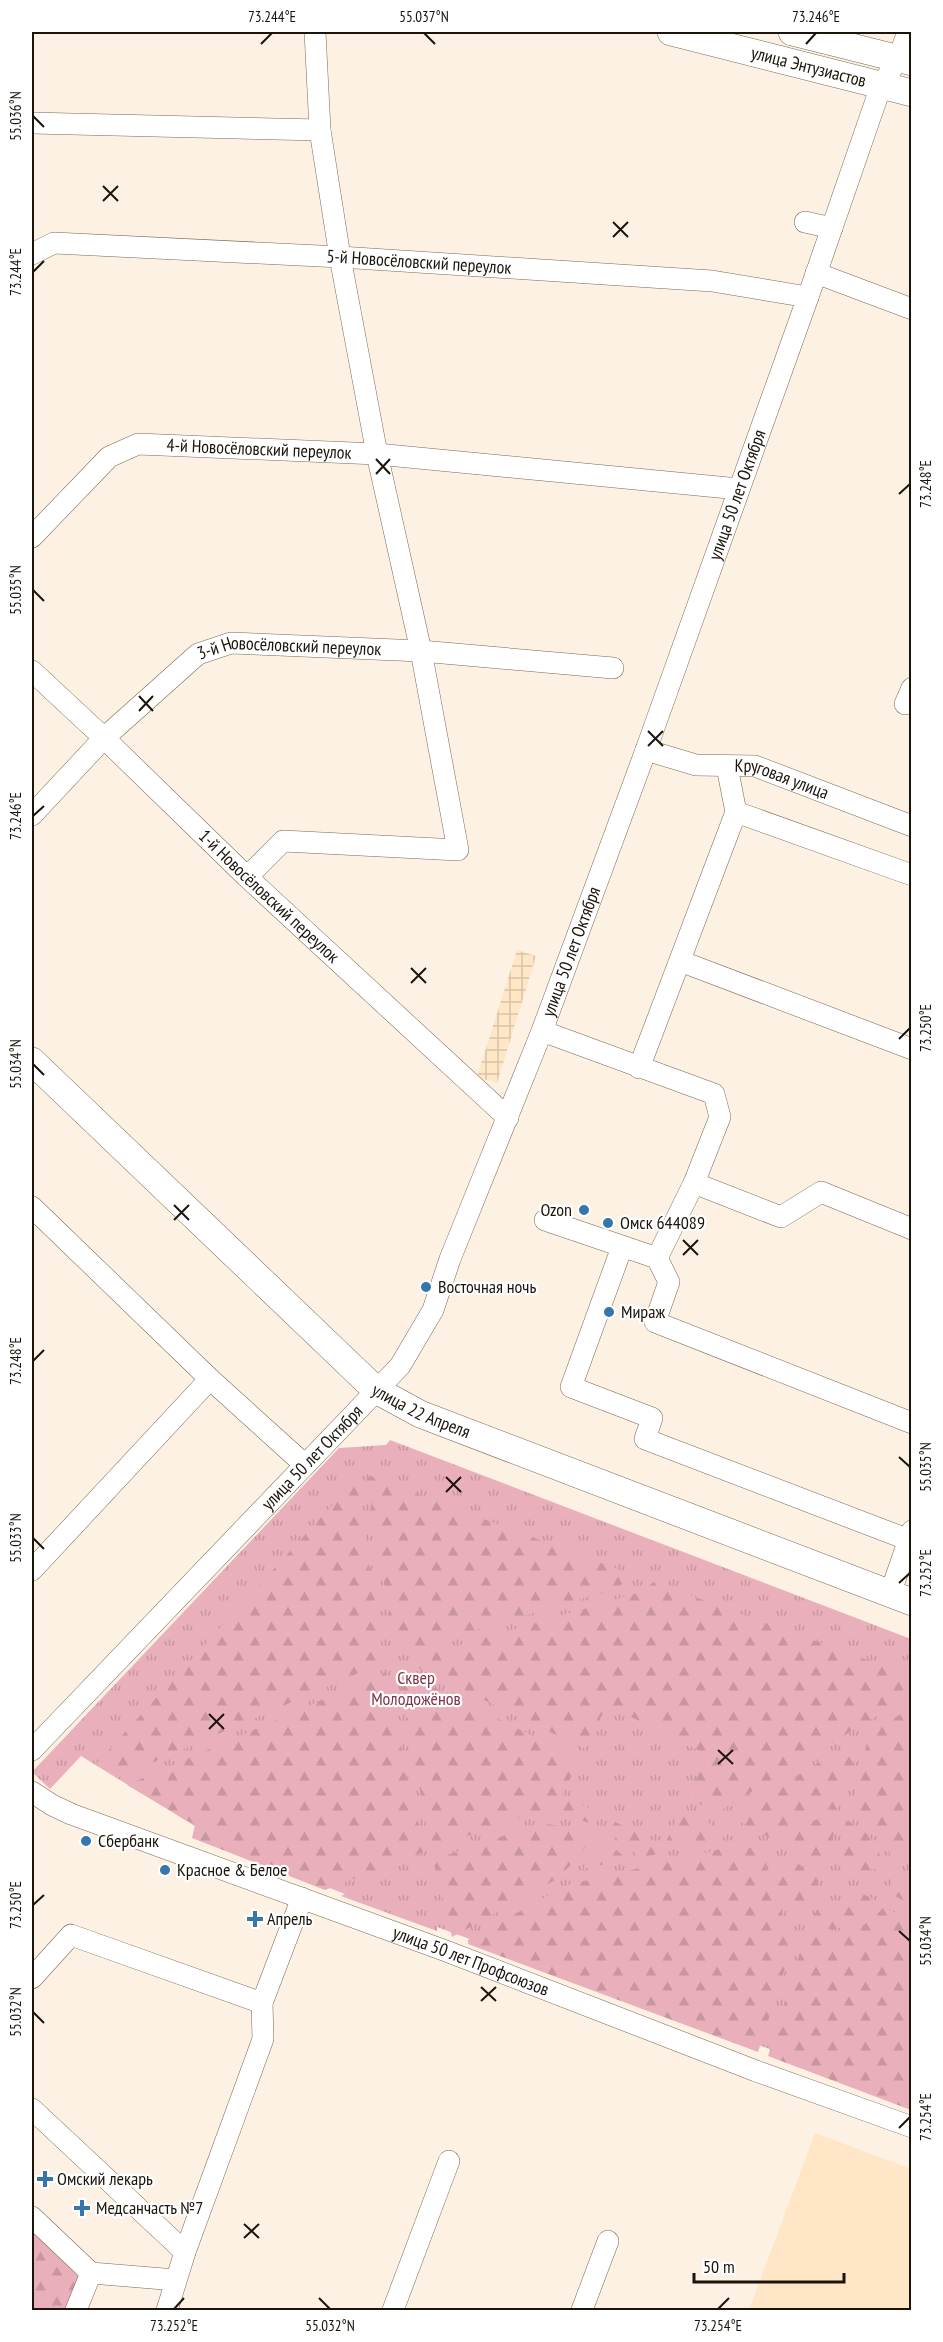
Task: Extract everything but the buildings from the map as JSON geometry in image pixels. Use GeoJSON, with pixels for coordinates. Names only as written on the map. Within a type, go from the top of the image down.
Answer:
{"type":"FeatureCollection","features":[{"type":"Feature","properties":{"kind":"main road","name":"улица Энтузиастов"},"geometry":{"type":"LineString","coordinates":[[671,32],[912,93]]}},
{"type":"Feature","properties":{"kind":"main road","name":"улица Энтузиастов"},"geometry":{"type":"LineString","coordinates":[[792,32],[905,60]]}},
{"type":"Feature","properties":{"kind":"main road","name":"улица 22 Апреля"},"geometry":{"type":"LineString","coordinates":[[32,1062],[376,1390],[420,1414],[901,1598]]}},
{"type":"Feature","properties":{"kind":"street"},"geometry":{"type":"LineString","coordinates":[[247,877],[283,841],[458,850],[422,651],[377,454],[340,257],[320,130],[315,32]]}},
{"type":"Feature","properties":{"kind":"street","name":"улица 50 лет Октября"},"geometry":{"type":"LineString","coordinates":[[32,1750],[400,1366],[433,1310],[450,1259],[542,1031],[646,750],[881,86],[905,60],[908,32]]}},
{"type":"Feature","properties":{"kind":"street"},"geometry":{"type":"LineString","coordinates":[[32,123],[320,130]]}},
{"type":"Feature","properties":{"kind":"street"},"geometry":{"type":"LineString","coordinates":[[805,222],[832,228]]}},
{"type":"Feature","properties":{"kind":"street","name":"5-й Новосёловский переулок"},"geometry":{"type":"LineString","coordinates":[[32,254],[54,243],[340,257],[712,281],[808,297]]}},
{"type":"Feature","properties":{"kind":"street"},"geometry":{"type":"LineString","coordinates":[[816,273],[912,309]]}},
{"type":"Feature","properties":{"kind":"street","name":"4-й Новосёловский переулок"},"geometry":{"type":"LineString","coordinates":[[32,537],[109,457],[138,444],[377,454],[739,489]]}},
{"type":"Feature","properties":{"kind":"street","name":"3-й Новосёловский переулок"},"geometry":{"type":"LineString","coordinates":[[32,815],[104,738],[198,654],[231,643],[422,651],[613,668]]}},
{"type":"Feature","properties":{"kind":"street","name":"1-й Новосёловский переулок"},"geometry":{"type":"LineString","coordinates":[[32,671],[247,877],[507,1118]]}},
{"type":"Feature","properties":{"kind":"street","name":"Круговая улица"},"geometry":{"type":"LineString","coordinates":[[646,750],[696,765],[755,766],[912,826]]}},
{"type":"Feature","properties":{"kind":"street"},"geometry":{"type":"LineString","coordinates":[[639,1068],[736,812],[728,766]]}},
{"type":"Feature","properties":{"kind":"street"},"geometry":{"type":"LineString","coordinates":[[736,812],[912,874]]}},
{"type":"Feature","properties":{"kind":"street"},"geometry":{"type":"LineString","coordinates":[[680,961],[912,1048]]}},
{"type":"Feature","properties":{"kind":"street"},"geometry":{"type":"LineString","coordinates":[[542,1031],[714,1095],[720,1117],[694,1183],[657,1258]]}},
{"type":"Feature","properties":{"kind":"street"},"geometry":{"type":"LineString","coordinates":[[694,1183],[781,1217],[820,1192],[912,1229]]}},
{"type":"Feature","properties":{"kind":"street"},"geometry":{"type":"LineString","coordinates":[[32,1207],[210,1379],[305,1465]]}},
{"type":"Feature","properties":{"kind":"street"},"geometry":{"type":"LineString","coordinates":[[545,1220],[657,1258],[669,1282],[655,1322],[912,1423]]}},
{"type":"Feature","properties":{"kind":"street"},"geometry":{"type":"LineString","coordinates":[[622,1247],[571,1387],[652,1418],[645,1439],[910,1536],[901,1598]]}},
{"type":"Feature","properties":{"kind":"street"},"geometry":{"type":"LineString","coordinates":[[32,1570],[210,1379]]}},
{"type":"Feature","properties":{"kind":"street","name":"улица 50 лет Профсоюзов"},"geometry":{"type":"LineString","coordinates":[[32,1792],[51,1805],[71,1814],[302,1898],[756,2071],[912,2127]]}},
{"type":"Feature","properties":{"kind":"street"},"geometry":{"type":"LineString","coordinates":[[167,2310],[185,2252],[263,2038],[262,2003],[302,1898]]}},
{"type":"Feature","properties":{"kind":"street"},"geometry":{"type":"LineString","coordinates":[[32,1978],[71,1935],[262,2003]]}},
{"type":"Feature","properties":{"kind":"street"},"geometry":{"type":"LineString","coordinates":[[32,2109],[185,2252]]}},
{"type":"Feature","properties":{"kind":"street"},"geometry":{"type":"LineString","coordinates":[[393,2310],[449,2161]]}},
{"type":"Feature","properties":{"kind":"street"},"geometry":{"type":"LineString","coordinates":[[32,2217],[91,2273],[176,2280]]}},
{"type":"Feature","properties":{"kind":"street"},"geometry":{"type":"LineString","coordinates":[[582,2310],[608,2241]]}},
{"type":"Feature","properties":{"kind":"street"},"geometry":{"type":"LineString","coordinates":[[76,2310],[91,2273]]}},
{"type":"Feature","properties":{"kind":"shaded area"},"geometry":{"type":"Polygon","coordinates":[[[517,950],[536,956],[497,1083],[477,1077],[517,950]]]}},
{"type":"Feature","properties":{"kind":"shaded area"},"geometry":{"type":"Polygon","coordinates":[[[815,2133],[911,2169],[911,2310],[749,2310],[815,2133]]]}},
{"type":"Feature","properties":{"kind":"green space","name":"Сквер Молодожёнов"},"geometry":{"type":"Polygon","coordinates":[[[390,1440],[911,1639],[911,2101],[437,1927],[437,1931],[341,1896],[345,1894],[237,1852],[81,1756],[50,1789],[32,1772],[339,1448],[386,1445],[390,1440]]]}},
{"type":"Feature","properties":{"kind":"green space"},"geometry":{"type":"Polygon","coordinates":[[[369,1476],[628,1573],[633,1575],[632,1579],[611,1590],[396,1654],[367,1480],[369,1476]]]}},
{"type":"Feature","properties":{"kind":"green space"},"geometry":{"type":"Polygon","coordinates":[[[356,1479],[384,1662],[117,1778],[96,1764],[356,1479]]]}},
{"type":"Feature","properties":{"kind":"green space"},"geometry":{"type":"Polygon","coordinates":[[[654,1582],[911,1676],[911,1695],[718,1812],[687,1798],[708,1755],[607,1705],[585,1749],[410,1664],[415,1658],[638,1593],[654,1582]]]}},
{"type":"Feature","properties":{"kind":"green space"},"geometry":{"type":"Polygon","coordinates":[[[400,1671],[580,1759],[562,1795],[601,1814],[595,1825],[574,1818],[527,1815],[441,1844],[429,1839],[398,1673],[400,1671]]]}},
{"type":"Feature","properties":{"kind":"green space"},"geometry":{"type":"Polygon","coordinates":[[[386,1672],[423,1852],[325,1890],[192,1838],[195,1825],[127,1785],[386,1672]]]}},
{"type":"Feature","properties":{"kind":"green space"},"geometry":{"type":"Polygon","coordinates":[[[911,1708],[911,1859],[892,1863],[887,1845],[878,1832],[850,1813],[868,1738],[883,1725],[911,1708]]]}},
{"type":"Feature","properties":{"kind":"green space"},"geometry":{"type":"Polygon","coordinates":[[[856,1744],[858,1749],[838,1809],[818,1811],[802,1816],[774,1840],[729,1816],[847,1746],[856,1744]]]}},
{"type":"Feature","properties":{"kind":"green space"},"geometry":{"type":"Polygon","coordinates":[[[681,1810],[724,1830],[727,1836],[641,1858],[607,1831],[613,1821],[664,1846],[681,1810]]]}},
{"type":"Feature","properties":{"kind":"green space"},"geometry":{"type":"Polygon","coordinates":[[[837,1818],[829,1857],[817,1858],[810,1862],[782,1846],[794,1829],[807,1822],[837,1818]]]}},
{"type":"Feature","properties":{"kind":"green space"},"geometry":{"type":"Polygon","coordinates":[[[846,1821],[860,1828],[876,1845],[883,1868],[861,1871],[850,1859],[839,1855],[846,1821]]]}},
{"type":"Feature","properties":{"kind":"green space"},"geometry":{"type":"Polygon","coordinates":[[[540,1823],[590,1831],[592,1838],[577,1859],[555,1880],[452,1937],[435,1865],[439,1858],[540,1823]]]}},
{"type":"Feature","properties":{"kind":"green space"},"geometry":{"type":"Polygon","coordinates":[[[600,1841],[608,1843],[627,1859],[583,1869],[600,1841]]]}},
{"type":"Feature","properties":{"kind":"green space"},"geometry":{"type":"Polygon","coordinates":[[[742,1844],[766,1855],[768,1894],[796,1934],[758,2052],[468,1944],[468,1940],[567,1885],[742,1844]]]}},
{"type":"Feature","properties":{"kind":"green space"},"geometry":{"type":"Polygon","coordinates":[[[776,1854],[816,1873],[818,1892],[800,1917],[782,1898],[776,1881],[776,1854]]]}},
{"type":"Feature","properties":{"kind":"green space"},"geometry":{"type":"Polygon","coordinates":[[[912,1872],[911,1904],[888,1893],[893,1875],[912,1872]]]}},
{"type":"Feature","properties":{"kind":"green space"},"geometry":{"type":"Polygon","coordinates":[[[863,1894],[877,1901],[864,1915],[847,1926],[828,1929],[809,1924],[823,1900],[834,1904],[844,1904],[854,1901],[863,1894]]]}},
{"type":"Feature","properties":{"kind":"green space"},"geometry":{"type":"Polygon","coordinates":[[[884,1907],[911,1921],[911,2110],[768,2056],[806,1934],[829,1937],[849,1933],[858,1929],[884,1907]]]}},
{"type":"Feature","properties":{"kind":"green space"},"geometry":{"type":"Polygon","coordinates":[[[32,2231],[81,2279],[67,2310],[32,2310],[32,2231]]]}},
{"type":"Feature","properties":{"kind":"place","name":"Ozon"},"geometry":{"type":"Point","coordinates":[584,1210]}},
{"type":"Feature","properties":{"kind":"place","name":"Омск 644089"},"geometry":{"type":"Point","coordinates":[608,1223]}},
{"type":"Feature","properties":{"kind":"place","name":"Восточная ночь"},"geometry":{"type":"Point","coordinates":[426,1287]}},
{"type":"Feature","properties":{"kind":"place","name":"Мираж"},"geometry":{"type":"Point","coordinates":[609,1312]}},
{"type":"Feature","properties":{"kind":"place","name":"Сбербанк"},"geometry":{"type":"Point","coordinates":[86,1841]}},
{"type":"Feature","properties":{"kind":"place","name":"Красное & Белое"},"geometry":{"type":"Point","coordinates":[165,1870]}},
{"type":"Feature","properties":{"kind":"place","name":"Апрель"},"geometry":{"type":"Point","coordinates":[255,1919]}},
{"type":"Feature","properties":{"kind":"place","name":"Омский лекарь"},"geometry":{"type":"Point","coordinates":[45,2179]}},
{"type":"Feature","properties":{"kind":"place","name":"Медсанчасть №7"},"geometry":{"type":"Point","coordinates":[82,2208]}}]}
